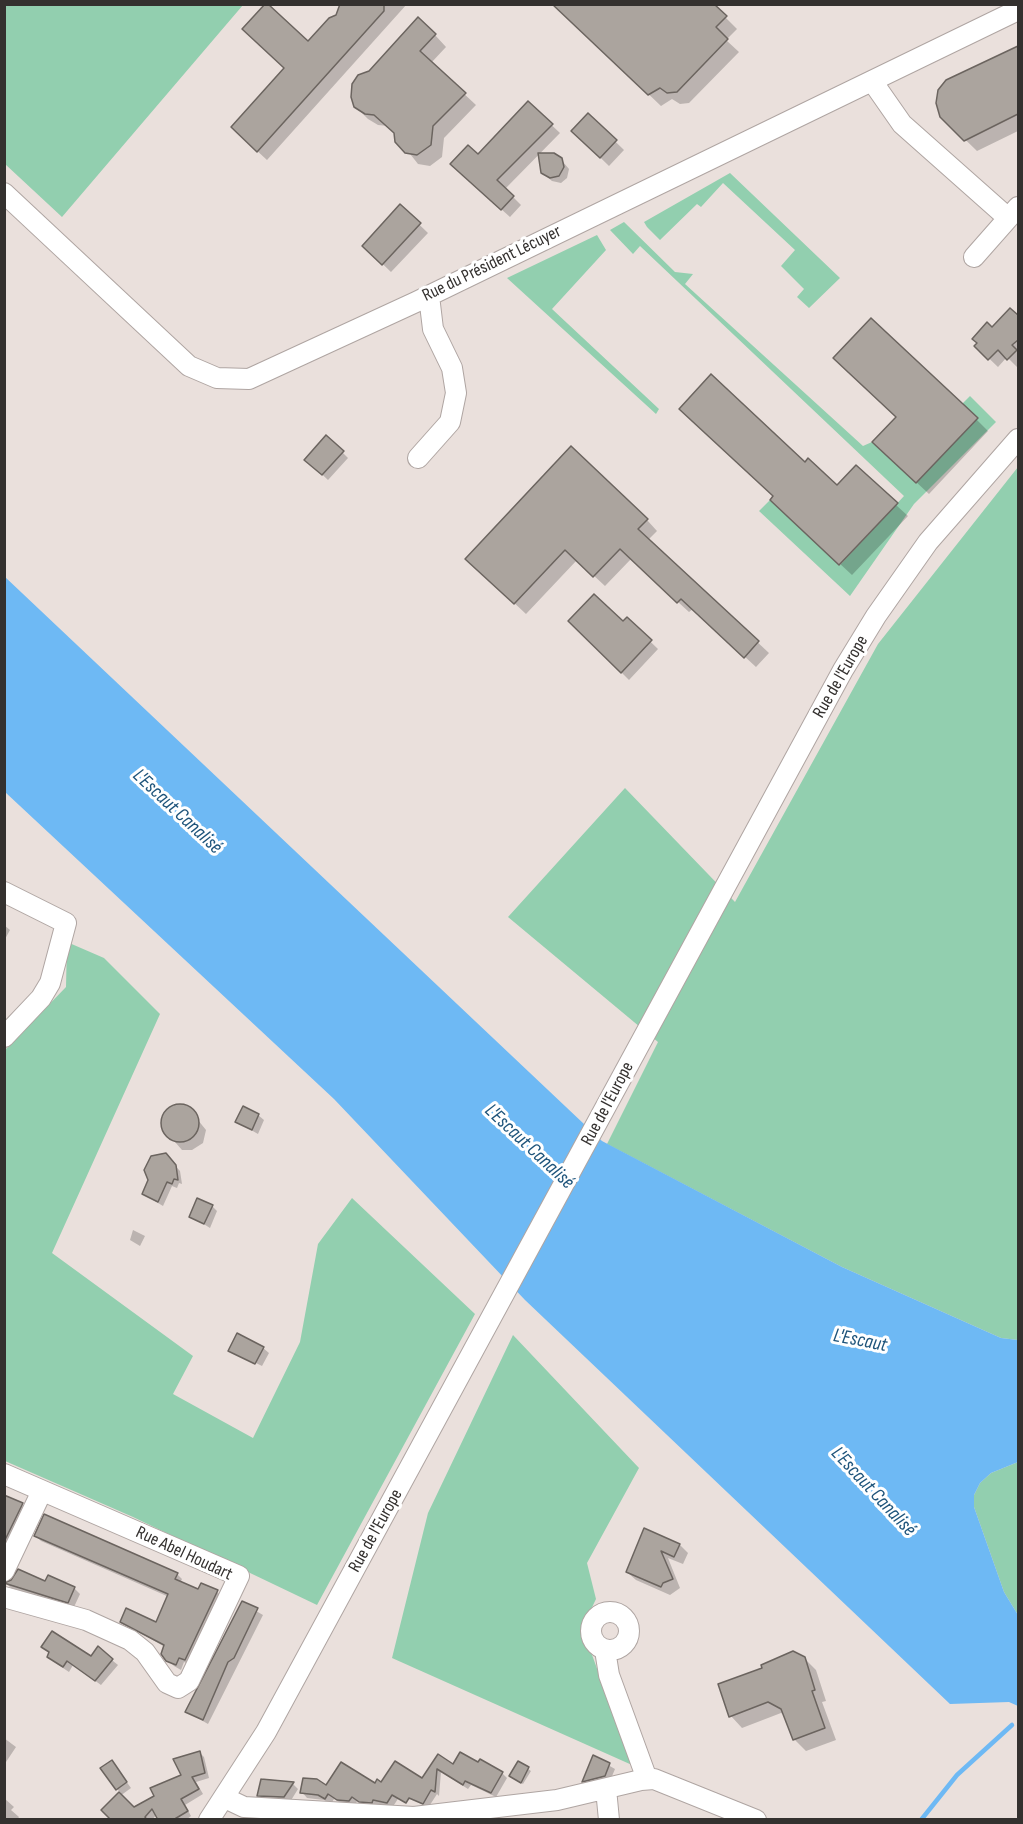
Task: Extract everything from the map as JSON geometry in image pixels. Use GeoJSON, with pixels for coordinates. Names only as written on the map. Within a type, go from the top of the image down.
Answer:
{"type":"FeatureCollection","features":[{"type":"Feature","properties":{"kind":"street","name":"Rue du Président Lécuyer"},"geometry":{"type":"LineString","coordinates":[[4,193],[182,361],[210,377],[236,380],[254,377],[429,296],[1018,10]]}},
{"type":"Feature","properties":{"kind":"street"},"geometry":{"type":"LineString","coordinates":[[872,81],[902,124],[1013,212],[974,257]]}},
{"type":"Feature","properties":{"kind":"street"},"geometry":{"type":"LineString","coordinates":[[418,458],[450,422],[456,393],[452,368],[433,329],[429,296]]}},
{"type":"Feature","properties":{"kind":"street","name":"Rue de l'Europe"},"geometry":{"type":"LineString","coordinates":[[209,1820],[266,1732],[869,628],[928,542],[1018,440]]}},
{"type":"Feature","properties":{"kind":"street"},"geometry":{"type":"LineString","coordinates":[[4,892],[66,923],[50,983],[41,998],[4,1037]]}},
{"type":"Feature","properties":{"kind":"street","name":"Rue Abel Houdart"},"geometry":{"type":"LineString","coordinates":[[4,1474],[239,1576],[189,1682],[178,1688],[167,1683],[145,1652],[130,1640],[87,1620],[4,1598]]}},
{"type":"Feature","properties":{"kind":"street"},"geometry":{"type":"LineString","coordinates":[[4,1571],[42,1491]]}},
{"type":"Feature","properties":{"kind":"street"},"geometry":{"type":"LineString","coordinates":[[605,1650],[609,1675],[647,1779]]}},
{"type":"Feature","properties":{"kind":"street"},"geometry":{"type":"LineString","coordinates":[[225,1798],[244,1807],[327,1816],[423,1817],[557,1800],[647,1779],[664,1781],[756,1820]]}},
{"type":"Feature","properties":{"kind":"street"},"geometry":{"type":"LineString","coordinates":[[606,1789],[609,1820]]}},
{"type":"Feature","properties":{"kind":"green space"},"geometry":{"type":"Polygon","coordinates":[[[4,5],[243,5],[62,217],[5,164],[4,5]]]}},
{"type":"Feature","properties":{"kind":"green space"},"geometry":{"type":"Polygon","coordinates":[[[730,173],[840,278],[809,308],[797,297],[804,289],[781,266],[795,250],[723,183],[701,207],[697,204],[660,240],[644,222],[730,173]]]}},
{"type":"Feature","properties":{"kind":"green space"},"geometry":{"type":"Polygon","coordinates":[[[624,222],[675,272],[693,274],[685,284],[863,446],[872,442],[916,483],[977,418],[962,404],[970,396],[996,422],[914,504],[850,596],[759,511],[770,500],[840,565],[904,496],[640,246],[633,254],[610,230],[624,222]]]}},
{"type":"Feature","properties":{"kind":"green space"},"geometry":{"type":"Polygon","coordinates":[[[597,235],[606,250],[552,309],[659,409],[656,414],[507,278],[597,235]]]}},
{"type":"Feature","properties":{"kind":"green space"},"geometry":{"type":"Polygon","coordinates":[[[1018,467],[1018,1340],[1001,1338],[842,1267],[607,1144],[658,1042],[508,917],[625,788],[735,902],[878,644],[1018,467]]]}},
{"type":"Feature","properties":{"kind":"green space"},"geometry":{"type":"Polygon","coordinates":[[[67,942],[104,958],[160,1014],[52,1253],[193,1356],[173,1394],[253,1438],[300,1342],[318,1244],[352,1198],[475,1314],[317,1605],[133,1517],[5,1461],[5,1050],[66,987],[67,942]]]}},
{"type":"Feature","properties":{"kind":"green space"},"geometry":{"type":"Polygon","coordinates":[[[513,1335],[639,1468],[587,1563],[596,1599],[584,1624],[587,1641],[632,1765],[392,1658],[428,1513],[513,1335]]]}},
{"type":"Feature","properties":{"kind":"green space"},"geometry":{"type":"Polygon","coordinates":[[[1018,1462],[1018,1615],[1004,1592],[974,1507],[974,1495],[980,1483],[991,1473],[1018,1462]]]}},
{"type":"Feature","properties":{"kind":"water"},"geometry":{"type":"Polygon","coordinates":[[[4,576],[602,1141],[842,1267],[1001,1338],[1018,1340],[1018,1462],[991,1473],[980,1483],[974,1495],[974,1507],[1004,1592],[1018,1615],[1018,1706],[1009,1702],[950,1704],[525,1300],[334,1099],[5,792],[4,576]]]}},
{"type":"Feature","properties":{"kind":"building"},"geometry":{"type":"Polygon","coordinates":[[[265,4],[268,4],[308,41],[329,18],[336,15],[340,4],[384,4],[384,11],[257,152],[231,127],[284,68],[242,29],[265,4]]]}},
{"type":"Feature","properties":{"kind":"building"},"geometry":{"type":"Polygon","coordinates":[[[552,4],[714,4],[727,16],[716,27],[728,39],[677,92],[667,93],[660,88],[648,95],[552,4]]]}},
{"type":"Feature","properties":{"kind":"building"},"geometry":{"type":"Polygon","coordinates":[[[418,17],[436,34],[420,51],[466,93],[433,126],[431,145],[417,155],[405,153],[395,142],[394,133],[374,115],[365,114],[354,107],[351,97],[352,84],[358,75],[369,71],[418,17]]]}},
{"type":"Feature","properties":{"kind":"building"},"geometry":{"type":"Polygon","coordinates":[[[1018,46],[1018,114],[964,141],[940,117],[936,103],[938,90],[946,80],[1018,46]]]}},
{"type":"Feature","properties":{"kind":"building"},"geometry":{"type":"Polygon","coordinates":[[[528,101],[553,124],[497,180],[514,196],[501,210],[450,164],[468,145],[478,154],[528,101]]]}},
{"type":"Feature","properties":{"kind":"building"},"geometry":{"type":"Polygon","coordinates":[[[588,113],[617,140],[600,158],[571,131],[588,113]]]}},
{"type":"Feature","properties":{"kind":"building"},"geometry":{"type":"Polygon","coordinates":[[[538,153],[554,153],[562,158],[564,167],[559,176],[550,178],[541,173],[538,153]]]}},
{"type":"Feature","properties":{"kind":"building"},"geometry":{"type":"Polygon","coordinates":[[[400,204],[421,223],[382,265],[362,246],[400,204]]]}},
{"type":"Feature","properties":{"kind":"building"},"geometry":{"type":"Polygon","coordinates":[[[1010,308],[1018,315],[1018,340],[1012,345],[1017,350],[1007,360],[998,350],[988,360],[974,346],[977,343],[972,339],[987,322],[992,327],[1010,308]]]}},
{"type":"Feature","properties":{"kind":"building"},"geometry":{"type":"Polygon","coordinates":[[[871,318],[978,418],[916,483],[872,442],[896,417],[833,358],[871,318]]]}},
{"type":"Feature","properties":{"kind":"building"},"geometry":{"type":"Polygon","coordinates":[[[711,374],[805,462],[808,458],[837,485],[856,465],[898,503],[839,565],[770,500],[773,496],[679,409],[711,374]]]}},
{"type":"Feature","properties":{"kind":"building"},"geometry":{"type":"Polygon","coordinates":[[[326,435],[344,451],[322,475],[304,460],[326,435]]]}},
{"type":"Feature","properties":{"kind":"building"},"geometry":{"type":"Polygon","coordinates":[[[571,446],[648,519],[638,529],[759,641],[744,658],[681,599],[677,603],[620,549],[593,577],[565,550],[514,604],[465,559],[571,446]]]}},
{"type":"Feature","properties":{"kind":"building"},"geometry":{"type":"Polygon","coordinates":[[[594,594],[623,621],[627,617],[652,640],[621,673],[568,621],[594,594]]]}},
{"type":"Feature","properties":{"kind":"building"},"geometry":{"type":"Polygon","coordinates":[[[180,1104],[193,1110],[199,1123],[193,1136],[180,1142],[167,1136],[161,1123],[167,1110],[180,1104]]]}},
{"type":"Feature","properties":{"kind":"building"},"geometry":{"type":"Polygon","coordinates":[[[243,1106],[259,1114],[252,1130],[235,1122],[243,1106]]]}},
{"type":"Feature","properties":{"kind":"building"},"geometry":{"type":"Polygon","coordinates":[[[166,1153],[176,1165],[178,1180],[174,1179],[172,1184],[167,1182],[158,1202],[142,1194],[148,1180],[144,1170],[151,1156],[166,1153]]]}},
{"type":"Feature","properties":{"kind":"building"},"geometry":{"type":"Polygon","coordinates":[[[197,1198],[213,1205],[204,1224],[189,1217],[197,1198]]]}},
{"type":"Feature","properties":{"kind":"building"},"geometry":{"type":"Polygon","coordinates":[[[237,1333],[264,1347],[255,1364],[228,1351],[237,1333]]]}},
{"type":"Feature","properties":{"kind":"building"},"geometry":{"type":"Polygon","coordinates":[[[4,1495],[23,1503],[4,1542],[4,1495]]]}},
{"type":"Feature","properties":{"kind":"building"},"geometry":{"type":"Polygon","coordinates":[[[44,1514],[178,1573],[175,1579],[198,1589],[201,1583],[218,1590],[185,1660],[179,1658],[176,1665],[166,1661],[161,1654],[164,1645],[120,1622],[126,1608],[156,1622],[168,1594],[34,1536],[44,1514]]]}},
{"type":"Feature","properties":{"kind":"building"},"geometry":{"type":"Polygon","coordinates":[[[644,1528],[680,1544],[674,1557],[661,1551],[673,1579],[663,1583],[661,1587],[626,1572],[644,1528]]]}},
{"type":"Feature","properties":{"kind":"building"},"geometry":{"type":"Polygon","coordinates":[[[18,1569],[45,1581],[48,1575],[75,1587],[68,1603],[4,1583],[11,1580],[18,1569]]]}},
{"type":"Feature","properties":{"kind":"building"},"geometry":{"type":"Polygon","coordinates":[[[242,1601],[258,1608],[234,1658],[228,1662],[203,1720],[185,1712],[242,1601]]]}},
{"type":"Feature","properties":{"kind":"building"},"geometry":{"type":"Polygon","coordinates":[[[52,1631],[91,1656],[98,1646],[113,1659],[95,1681],[67,1661],[63,1667],[47,1657],[49,1652],[41,1647],[52,1631]]]}},
{"type":"Feature","properties":{"kind":"building"},"geometry":{"type":"Polygon","coordinates":[[[793,1651],[805,1657],[815,1690],[812,1691],[825,1728],[793,1740],[781,1709],[768,1702],[729,1717],[718,1684],[762,1668],[761,1665],[793,1651]]]}},
{"type":"Feature","properties":{"kind":"building"},"geometry":{"type":"Polygon","coordinates":[[[200,1751],[205,1773],[192,1777],[199,1789],[181,1799],[188,1811],[173,1820],[158,1820],[152,1809],[145,1817],[147,1820],[111,1820],[101,1810],[119,1792],[134,1807],[154,1796],[150,1788],[181,1775],[173,1759],[200,1751]]]}},
{"type":"Feature","properties":{"kind":"building"},"geometry":{"type":"Polygon","coordinates":[[[460,1752],[478,1762],[480,1759],[503,1772],[491,1793],[465,1781],[463,1785],[437,1769],[435,1792],[431,1790],[423,1804],[409,1798],[406,1803],[392,1795],[387,1803],[373,1800],[372,1803],[359,1802],[352,1797],[349,1801],[337,1800],[328,1794],[325,1799],[318,1795],[300,1793],[303,1778],[317,1779],[326,1785],[341,1762],[375,1783],[377,1779],[381,1782],[395,1761],[422,1778],[438,1754],[453,1764],[460,1752]]]}},
{"type":"Feature","properties":{"kind":"building"},"geometry":{"type":"Polygon","coordinates":[[[593,1755],[610,1763],[605,1776],[582,1782],[593,1755]]]}},
{"type":"Feature","properties":{"kind":"building"},"geometry":{"type":"Polygon","coordinates":[[[112,1760],[127,1782],[116,1790],[100,1768],[112,1760]]]}},
{"type":"Feature","properties":{"kind":"building"},"geometry":{"type":"Polygon","coordinates":[[[518,1761],[529,1767],[521,1783],[509,1776],[518,1761]]]}},
{"type":"Feature","properties":{"kind":"building"},"geometry":{"type":"Polygon","coordinates":[[[261,1779],[294,1782],[284,1797],[257,1796],[261,1779]]]}},
{"type":"Feature","properties":{"kind":"waterway"},"geometry":{"type":"LineString","coordinates":[[921,1820],[957,1775],[1012,1725]]}},
{"type":"Feature","properties":{"kind":"water label","name":"L'Escaut Canalisé"},"geometry":{"type":"Point","coordinates":[177,812]}},
{"type":"Feature","properties":{"kind":"water label","name":"L'Escaut Canalisé"},"geometry":{"type":"Point","coordinates":[529,1147]}},
{"type":"Feature","properties":{"kind":"water label","name":"L'Escaut"},"geometry":{"type":"Point","coordinates":[860,1341]}},
{"type":"Feature","properties":{"kind":"water label","name":"L'Escaut Canalisé"},"geometry":{"type":"Point","coordinates":[873,1492]}}]}
